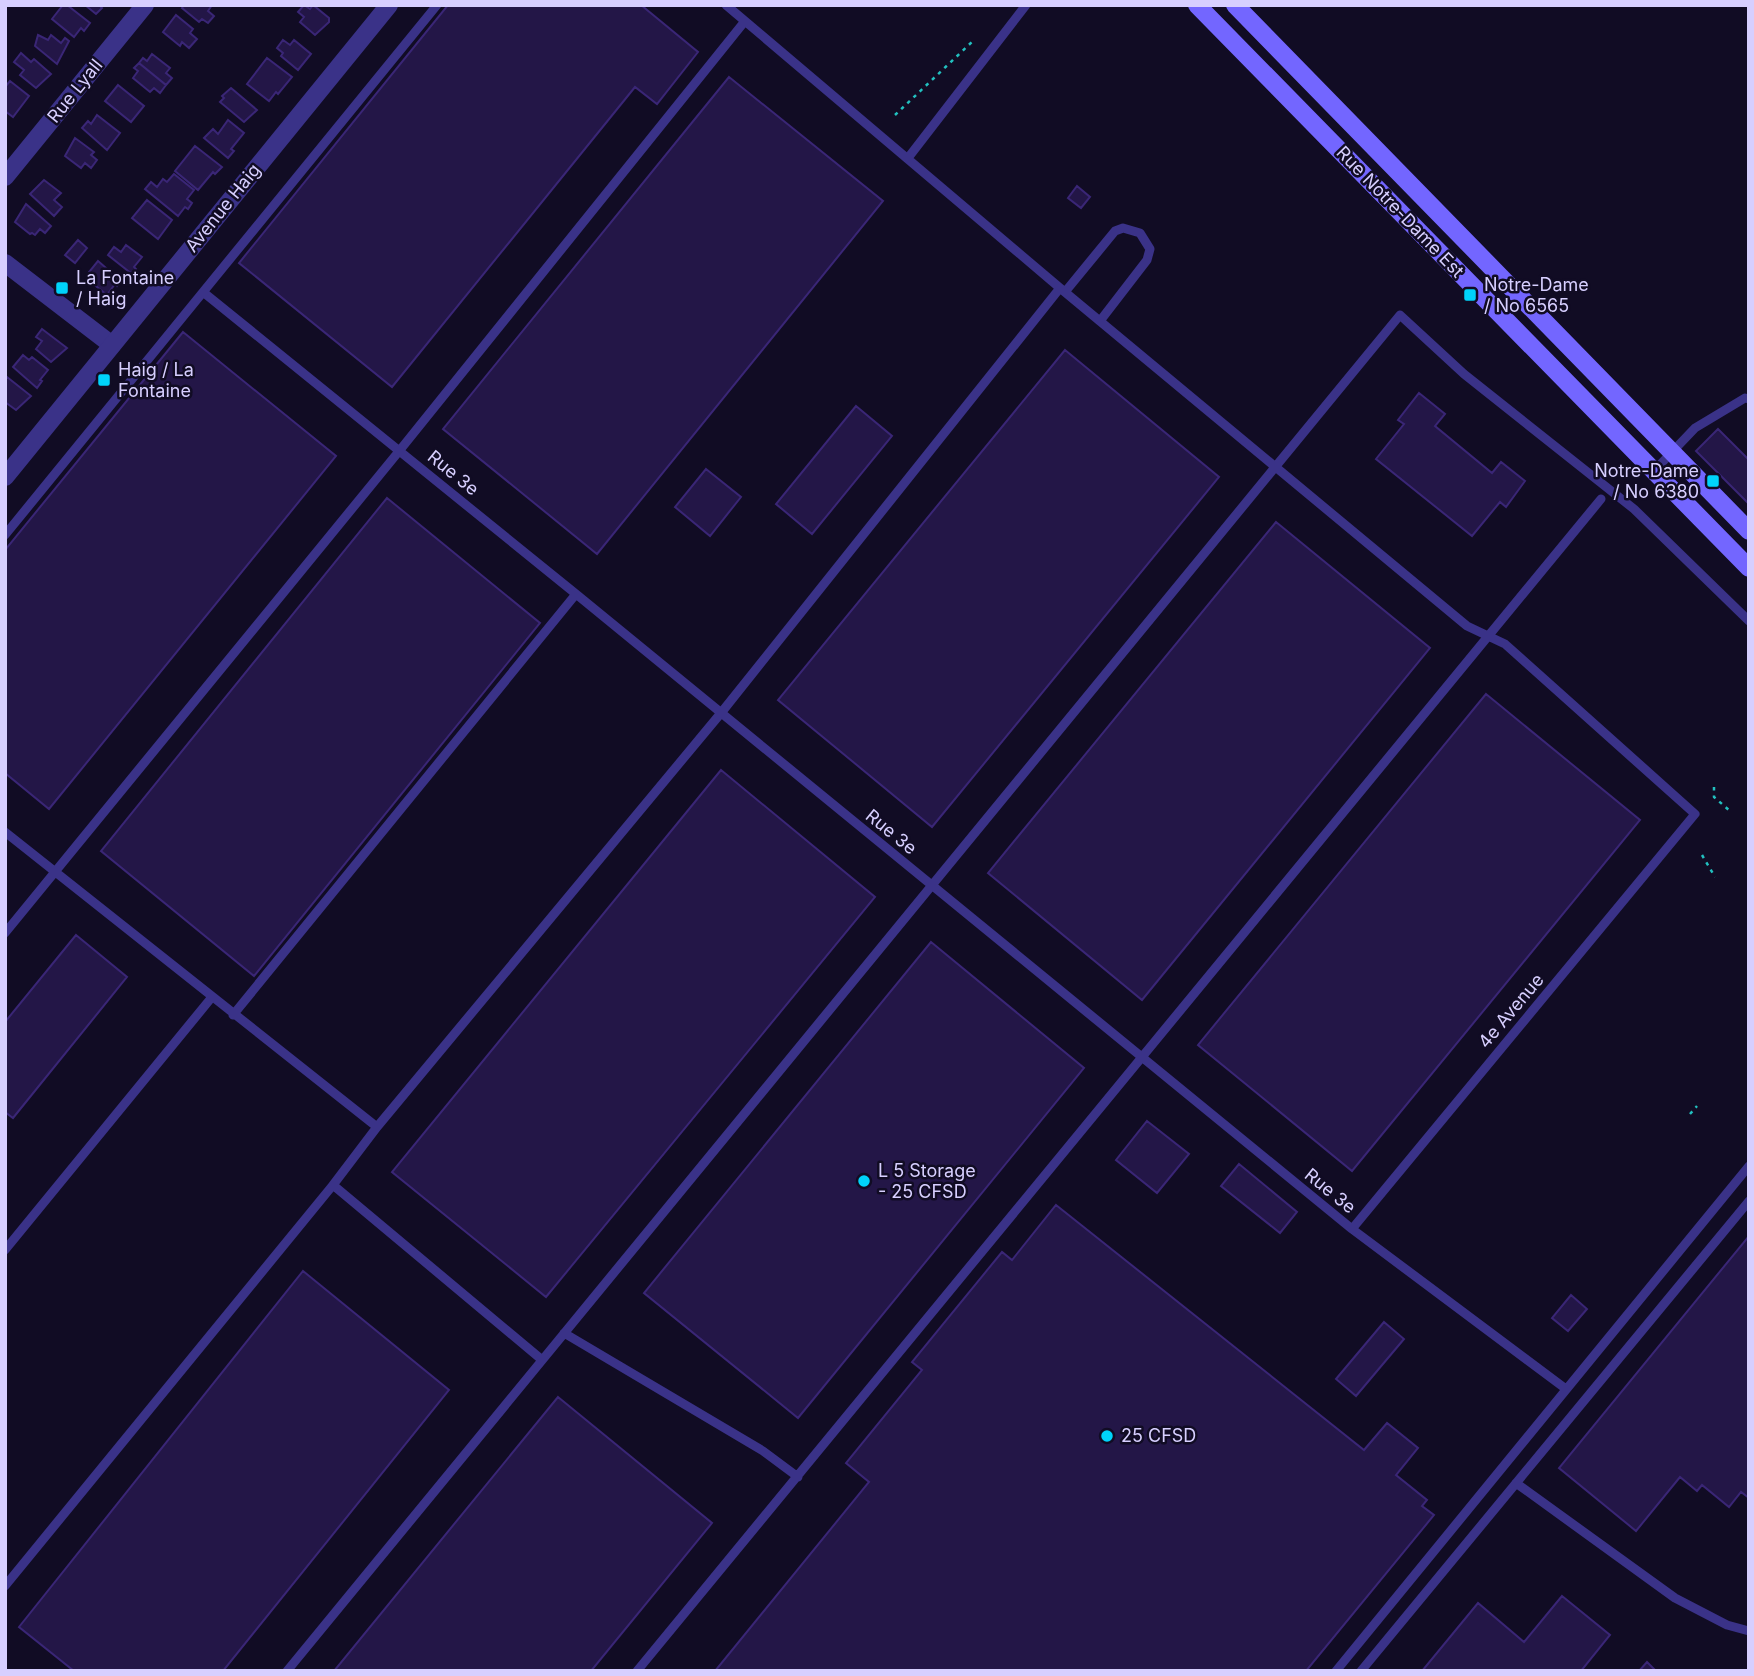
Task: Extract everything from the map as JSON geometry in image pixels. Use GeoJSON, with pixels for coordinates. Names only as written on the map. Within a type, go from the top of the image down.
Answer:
{"type":"FeatureCollection","features":[{"type":"Feature","properties":{"kind":"main road","name":"Rue Notre-Dame Est"},"geometry":{"type":"LineString","coordinates":[[1197,5],[1749,568]]}},
{"type":"Feature","properties":{"kind":"main road","name":"Rue Notre-Dame Est"},"geometry":{"type":"LineString","coordinates":[[1235,5],[1749,531]]}},
{"type":"Feature","properties":{"kind":"street","name":"Rue Lyall"},"geometry":{"type":"LineString","coordinates":[[5,177],[145,5]]}},
{"type":"Feature","properties":{"kind":"street","name":"Avenue Haig"},"geometry":{"type":"LineString","coordinates":[[5,477],[389,5]]}},
{"type":"Feature","properties":{"kind":"street"},"geometry":{"type":"LineString","coordinates":[[5,263],[112,345]]}},
{"type":"Feature","properties":{"kind":"lane"},"geometry":{"type":"LineString","coordinates":[[5,535],[437,5]]}},
{"type":"Feature","properties":{"kind":"lane"},"geometry":{"type":"LineString","coordinates":[[726,5],[1467,626],[1488,636]]}},
{"type":"Feature","properties":{"kind":"lane"},"geometry":{"type":"LineString","coordinates":[[908,158],[1026,5]]}},
{"type":"Feature","properties":{"kind":"lane"},"geometry":{"type":"LineString","coordinates":[[5,933],[400,450],[745,21]]}},
{"type":"Feature","properties":{"kind":"lane"},"geometry":{"type":"LineString","coordinates":[[5,1586],[333,1185],[377,1127],[721,713],[1063,290],[1115,231],[1123,228],[1140,233],[1150,249],[1147,260],[1100,321]]}},
{"type":"Feature","properties":{"kind":"lane","name":"Rue 3e"},"geometry":{"type":"LineString","coordinates":[[203,292],[1352,1229],[1566,1389]]}},
{"type":"Feature","properties":{"kind":"lane"},"geometry":{"type":"LineString","coordinates":[[287,1671],[1400,315],[1464,374],[1634,509],[1749,621]]}},
{"type":"Feature","properties":{"kind":"lane"},"geometry":{"type":"LineString","coordinates":[[1654,471],[1695,428],[1745,398],[1749,399]]}},
{"type":"Feature","properties":{"kind":"lane"},"geometry":{"type":"LineString","coordinates":[[637,1671],[1601,499]]}},
{"type":"Feature","properties":{"kind":"lane"},"geometry":{"type":"LineString","coordinates":[[233,1015],[576,594]]}},
{"type":"Feature","properties":{"kind":"lane","name":"4e Avenue"},"geometry":{"type":"LineString","coordinates":[[1352,1229],[1695,814],[1504,644],[1488,636]]}},
{"type":"Feature","properties":{"kind":"lane"},"geometry":{"type":"LineString","coordinates":[[5,832],[377,1127]]}},
{"type":"Feature","properties":{"kind":"lane"},"geometry":{"type":"LineString","coordinates":[[5,1250],[212,998]]}},
{"type":"Feature","properties":{"kind":"lane"},"geometry":{"type":"LineString","coordinates":[[1336,1671],[1749,1166]]}},
{"type":"Feature","properties":{"kind":"lane"},"geometry":{"type":"LineString","coordinates":[[333,1185],[541,1359]]}},
{"type":"Feature","properties":{"kind":"lane"},"geometry":{"type":"LineString","coordinates":[[1360,1671],[1749,1201]]}},
{"type":"Feature","properties":{"kind":"lane"},"geometry":{"type":"LineString","coordinates":[[564,1333],[763,1451],[798,1477]]}},
{"type":"Feature","properties":{"kind":"lane"},"geometry":{"type":"LineString","coordinates":[[1516,1483],[1675,1598],[1727,1625],[1749,1631]]}},
{"type":"Feature","properties":{"kind":"path"},"geometry":{"type":"LineString","coordinates":[[895,115],[974,40]]}},
{"type":"Feature","properties":{"kind":"path"},"geometry":{"type":"LineString","coordinates":[[1714,787],[1714,797],[1730,811]]}},
{"type":"Feature","properties":{"kind":"path"},"geometry":{"type":"LineString","coordinates":[[1702,855],[1715,877]]}},
{"type":"Feature","properties":{"kind":"path"},"geometry":{"type":"LineString","coordinates":[[1690,1114],[1697,1106]]}},
{"type":"Feature","properties":{"kind":"building"},"geometry":{"type":"Polygon","coordinates":[[[63,5],[67,5],[90,23],[84,31],[81,28],[74,37],[52,19],[63,5]]]}},
{"type":"Feature","properties":{"kind":"building"},"geometry":{"type":"Polygon","coordinates":[[[85,5],[99,5],[102,8],[96,14],[85,5]]]}},
{"type":"Feature","properties":{"kind":"building"},"geometry":{"type":"Polygon","coordinates":[[[184,5],[212,5],[208,11],[214,16],[208,23],[202,19],[199,22],[182,8],[184,5]]]}},
{"type":"Feature","properties":{"kind":"building"},"geometry":{"type":"Polygon","coordinates":[[[304,5],[310,9],[313,5],[329,18],[329,22],[315,35],[300,22],[304,17],[298,12],[304,5]]]}},
{"type":"Feature","properties":{"kind":"building"},"geometry":{"type":"Polygon","coordinates":[[[448,5],[641,5],[698,52],[657,104],[635,87],[392,387],[239,263],[448,5]]]}},
{"type":"Feature","properties":{"kind":"building"},"geometry":{"type":"Polygon","coordinates":[[[176,15],[193,29],[190,33],[197,39],[189,48],[182,42],[180,46],[163,32],[176,15]]]}},
{"type":"Feature","properties":{"kind":"building"},"geometry":{"type":"Polygon","coordinates":[[[38,35],[48,40],[51,35],[61,43],[65,38],[69,41],[57,64],[35,46],[38,35]]]}},
{"type":"Feature","properties":{"kind":"building"},"geometry":{"type":"Polygon","coordinates":[[[283,40],[290,45],[294,40],[311,54],[298,70],[281,56],[283,53],[277,48],[283,40]]]}},
{"type":"Feature","properties":{"kind":"building"},"geometry":{"type":"Polygon","coordinates":[[[21,53],[31,62],[34,59],[51,74],[36,88],[20,75],[24,70],[14,62],[21,53]]]}},
{"type":"Feature","properties":{"kind":"building"},"geometry":{"type":"Polygon","coordinates":[[[152,54],[170,68],[166,73],[172,78],[166,85],[139,63],[143,58],[147,61],[152,54]]]}},
{"type":"Feature","properties":{"kind":"building"},"geometry":{"type":"Polygon","coordinates":[[[267,58],[292,77],[269,101],[247,84],[267,58]]]}},
{"type":"Feature","properties":{"kind":"building"},"geometry":{"type":"Polygon","coordinates":[[[139,63],[166,85],[160,93],[154,88],[150,92],[133,78],[138,71],[134,68],[139,63]]]}},
{"type":"Feature","properties":{"kind":"building"},"geometry":{"type":"Polygon","coordinates":[[[729,77],[883,201],[597,554],[443,429],[729,77]]]}},
{"type":"Feature","properties":{"kind":"building"},"geometry":{"type":"Polygon","coordinates":[[[10,81],[29,96],[13,117],[5,111],[5,87],[10,81]]]}},
{"type":"Feature","properties":{"kind":"building"},"geometry":{"type":"Polygon","coordinates":[[[118,85],[144,106],[131,122],[105,101],[118,85]]]}},
{"type":"Feature","properties":{"kind":"building"},"geometry":{"type":"Polygon","coordinates":[[[231,88],[257,110],[244,122],[220,102],[224,98],[222,96],[231,88]]]}},
{"type":"Feature","properties":{"kind":"building"},"geometry":{"type":"Polygon","coordinates":[[[97,115],[120,133],[107,150],[82,128],[88,121],[91,124],[97,115]]]}},
{"type":"Feature","properties":{"kind":"building"},"geometry":{"type":"Polygon","coordinates":[[[228,120],[244,133],[231,149],[234,151],[228,158],[204,138],[213,129],[218,134],[228,120]]]}},
{"type":"Feature","properties":{"kind":"building"},"geometry":{"type":"Polygon","coordinates":[[[75,138],[94,152],[91,155],[97,160],[91,168],[85,163],[81,168],[65,156],[75,138]]]}},
{"type":"Feature","properties":{"kind":"building"},"geometry":{"type":"Polygon","coordinates":[[[195,146],[222,167],[215,174],[213,172],[198,190],[175,171],[195,146]]]}},
{"type":"Feature","properties":{"kind":"building"},"geometry":{"type":"Polygon","coordinates":[[[174,174],[194,190],[187,199],[192,203],[178,216],[145,189],[151,182],[157,187],[163,179],[167,182],[174,174]]]}},
{"type":"Feature","properties":{"kind":"building"},"geometry":{"type":"Polygon","coordinates":[[[44,180],[61,193],[54,200],[62,207],[54,216],[30,194],[44,180]]]}},
{"type":"Feature","properties":{"kind":"building"},"geometry":{"type":"Polygon","coordinates":[[[1077,186],[1090,197],[1081,208],[1068,198],[1077,186]]]}},
{"type":"Feature","properties":{"kind":"building"},"geometry":{"type":"Polygon","coordinates":[[[147,200],[172,220],[158,239],[132,218],[147,200]]]}},
{"type":"Feature","properties":{"kind":"building"},"geometry":{"type":"Polygon","coordinates":[[[26,204],[51,226],[45,233],[40,229],[35,235],[30,234],[15,222],[26,204]]]}},
{"type":"Feature","properties":{"kind":"building"},"geometry":{"type":"Polygon","coordinates":[[[78,240],[87,248],[75,263],[65,255],[78,240]]]}},
{"type":"Feature","properties":{"kind":"building"},"geometry":{"type":"Polygon","coordinates":[[[126,245],[142,257],[132,274],[108,255],[114,247],[121,252],[126,245]]]}},
{"type":"Feature","properties":{"kind":"building"},"geometry":{"type":"Polygon","coordinates":[[[98,261],[121,281],[117,286],[115,284],[107,295],[91,282],[95,277],[89,272],[98,261]]]}},
{"type":"Feature","properties":{"kind":"building"},"geometry":{"type":"Polygon","coordinates":[[[42,329],[67,348],[51,362],[36,349],[42,341],[36,337],[42,329]]]}},
{"type":"Feature","properties":{"kind":"building"},"geometry":{"type":"Polygon","coordinates":[[[183,332],[336,456],[49,809],[5,773],[5,550],[183,332]]]}},
{"type":"Feature","properties":{"kind":"building"},"geometry":{"type":"Polygon","coordinates":[[[1065,350],[1219,477],[932,827],[778,700],[1065,350]]]}},
{"type":"Feature","properties":{"kind":"building"},"geometry":{"type":"Polygon","coordinates":[[[23,355],[29,360],[32,357],[48,370],[37,388],[13,367],[23,355]]]}},
{"type":"Feature","properties":{"kind":"building"},"geometry":{"type":"Polygon","coordinates":[[[7,377],[31,396],[16,410],[5,402],[7,377]]]}},
{"type":"Feature","properties":{"kind":"building"},"geometry":{"type":"Polygon","coordinates":[[[1419,393],[1445,414],[1435,426],[1492,473],[1501,462],[1525,481],[1506,507],[1500,502],[1472,536],[1376,459],[1404,424],[1398,420],[1419,393]]]}},
{"type":"Feature","properties":{"kind":"building"},"geometry":{"type":"Polygon","coordinates":[[[856,406],[892,436],[812,534],[776,504],[856,406]]]}},
{"type":"Feature","properties":{"kind":"building"},"geometry":{"type":"Polygon","coordinates":[[[1718,429],[1749,460],[1749,504],[1696,451],[1718,429]]]}},
{"type":"Feature","properties":{"kind":"building"},"geometry":{"type":"Polygon","coordinates":[[[706,469],[741,497],[710,536],[675,507],[706,469]]]}},
{"type":"Feature","properties":{"kind":"building"},"geometry":{"type":"Polygon","coordinates":[[[387,498],[540,623],[254,976],[101,851],[387,498]]]}},
{"type":"Feature","properties":{"kind":"building"},"geometry":{"type":"Polygon","coordinates":[[[1276,522],[1430,648],[1142,1000],[988,873],[1276,522]]]}},
{"type":"Feature","properties":{"kind":"building"},"geometry":{"type":"Polygon","coordinates":[[[1486,694],[1640,820],[1352,1171],[1198,1045],[1486,694]]]}},
{"type":"Feature","properties":{"kind":"building"},"geometry":{"type":"Polygon","coordinates":[[[721,770],[875,897],[546,1297],[392,1172],[721,770]]]}},
{"type":"Feature","properties":{"kind":"building"},"geometry":{"type":"Polygon","coordinates":[[[76,935],[127,977],[13,1118],[5,1112],[5,1022],[76,935]]]}},
{"type":"Feature","properties":{"kind":"building","name":"L 5 Storage - 25 CFSD"},"geometry":{"type":"Polygon","coordinates":[[[931,942],[1084,1068],[798,1418],[644,1293],[931,942]]]}},
{"type":"Feature","properties":{"kind":"building"},"geometry":{"type":"Polygon","coordinates":[[[1147,1121],[1189,1154],[1157,1193],[1116,1160],[1147,1121]]]}},
{"type":"Feature","properties":{"kind":"building"},"geometry":{"type":"Polygon","coordinates":[[[1239,1164],[1297,1212],[1280,1233],[1221,1186],[1239,1164]]]}},
{"type":"Feature","properties":{"kind":"building","name":"25 CFSD"},"geometry":{"type":"Polygon","coordinates":[[[1056,1205],[1364,1450],[1387,1423],[1418,1448],[1396,1475],[1427,1500],[1422,1506],[1434,1515],[1306,1671],[715,1671],[869,1482],[846,1463],[922,1370],[912,1362],[1002,1252],[1012,1260],[1056,1205]]]}},
{"type":"Feature","properties":{"kind":"building"},"geometry":{"type":"Polygon","coordinates":[[[1749,1236],[1749,1498],[1741,1492],[1729,1507],[1702,1485],[1697,1491],[1680,1477],[1636,1531],[1559,1468],[1749,1236]]]}},
{"type":"Feature","properties":{"kind":"building"},"geometry":{"type":"Polygon","coordinates":[[[303,1271],[449,1390],[223,1671],[74,1671],[19,1627],[303,1271]]]}},
{"type":"Feature","properties":{"kind":"building"},"geometry":{"type":"Polygon","coordinates":[[[1571,1295],[1587,1309],[1568,1331],[1552,1318],[1571,1295]]]}},
{"type":"Feature","properties":{"kind":"building"},"geometry":{"type":"Polygon","coordinates":[[[1384,1322],[1404,1339],[1356,1396],[1336,1379],[1384,1322]]]}},
{"type":"Feature","properties":{"kind":"building"},"geometry":{"type":"Polygon","coordinates":[[[558,1397],[712,1523],[591,1671],[334,1671],[558,1397]]]}},
{"type":"Feature","properties":{"kind":"building"},"geometry":{"type":"Polygon","coordinates":[[[1562,1596],[1610,1635],[1581,1671],[1422,1671],[1478,1603],[1524,1642],[1562,1596]]]}},
{"type":"Feature","properties":{"kind":"building"},"geometry":{"type":"Polygon","coordinates":[[[1647,1662],[1656,1671],[1639,1671],[1647,1662]]]}},
{"type":"Feature","properties":{"kind":"place","name":"La Fontaine / Haig"},"geometry":{"type":"Point","coordinates":[62,288]}},
{"type":"Feature","properties":{"kind":"place","name":"Notre-Dame / No 6565"},"geometry":{"type":"Point","coordinates":[1470,295]}},
{"type":"Feature","properties":{"kind":"place","name":"Haig / La Fontaine"},"geometry":{"type":"Point","coordinates":[104,380]}},
{"type":"Feature","properties":{"kind":"place","name":"Notre-Dame / No 6380"},"geometry":{"type":"Point","coordinates":[1713,481]}},
{"type":"Feature","properties":{"kind":"place","name":"L 5 Storage - 25 CFSD"},"geometry":{"type":"Point","coordinates":[864,1181]}},
{"type":"Feature","properties":{"kind":"place","name":"25 CFSD"},"geometry":{"type":"Point","coordinates":[1107,1436]}}]}
